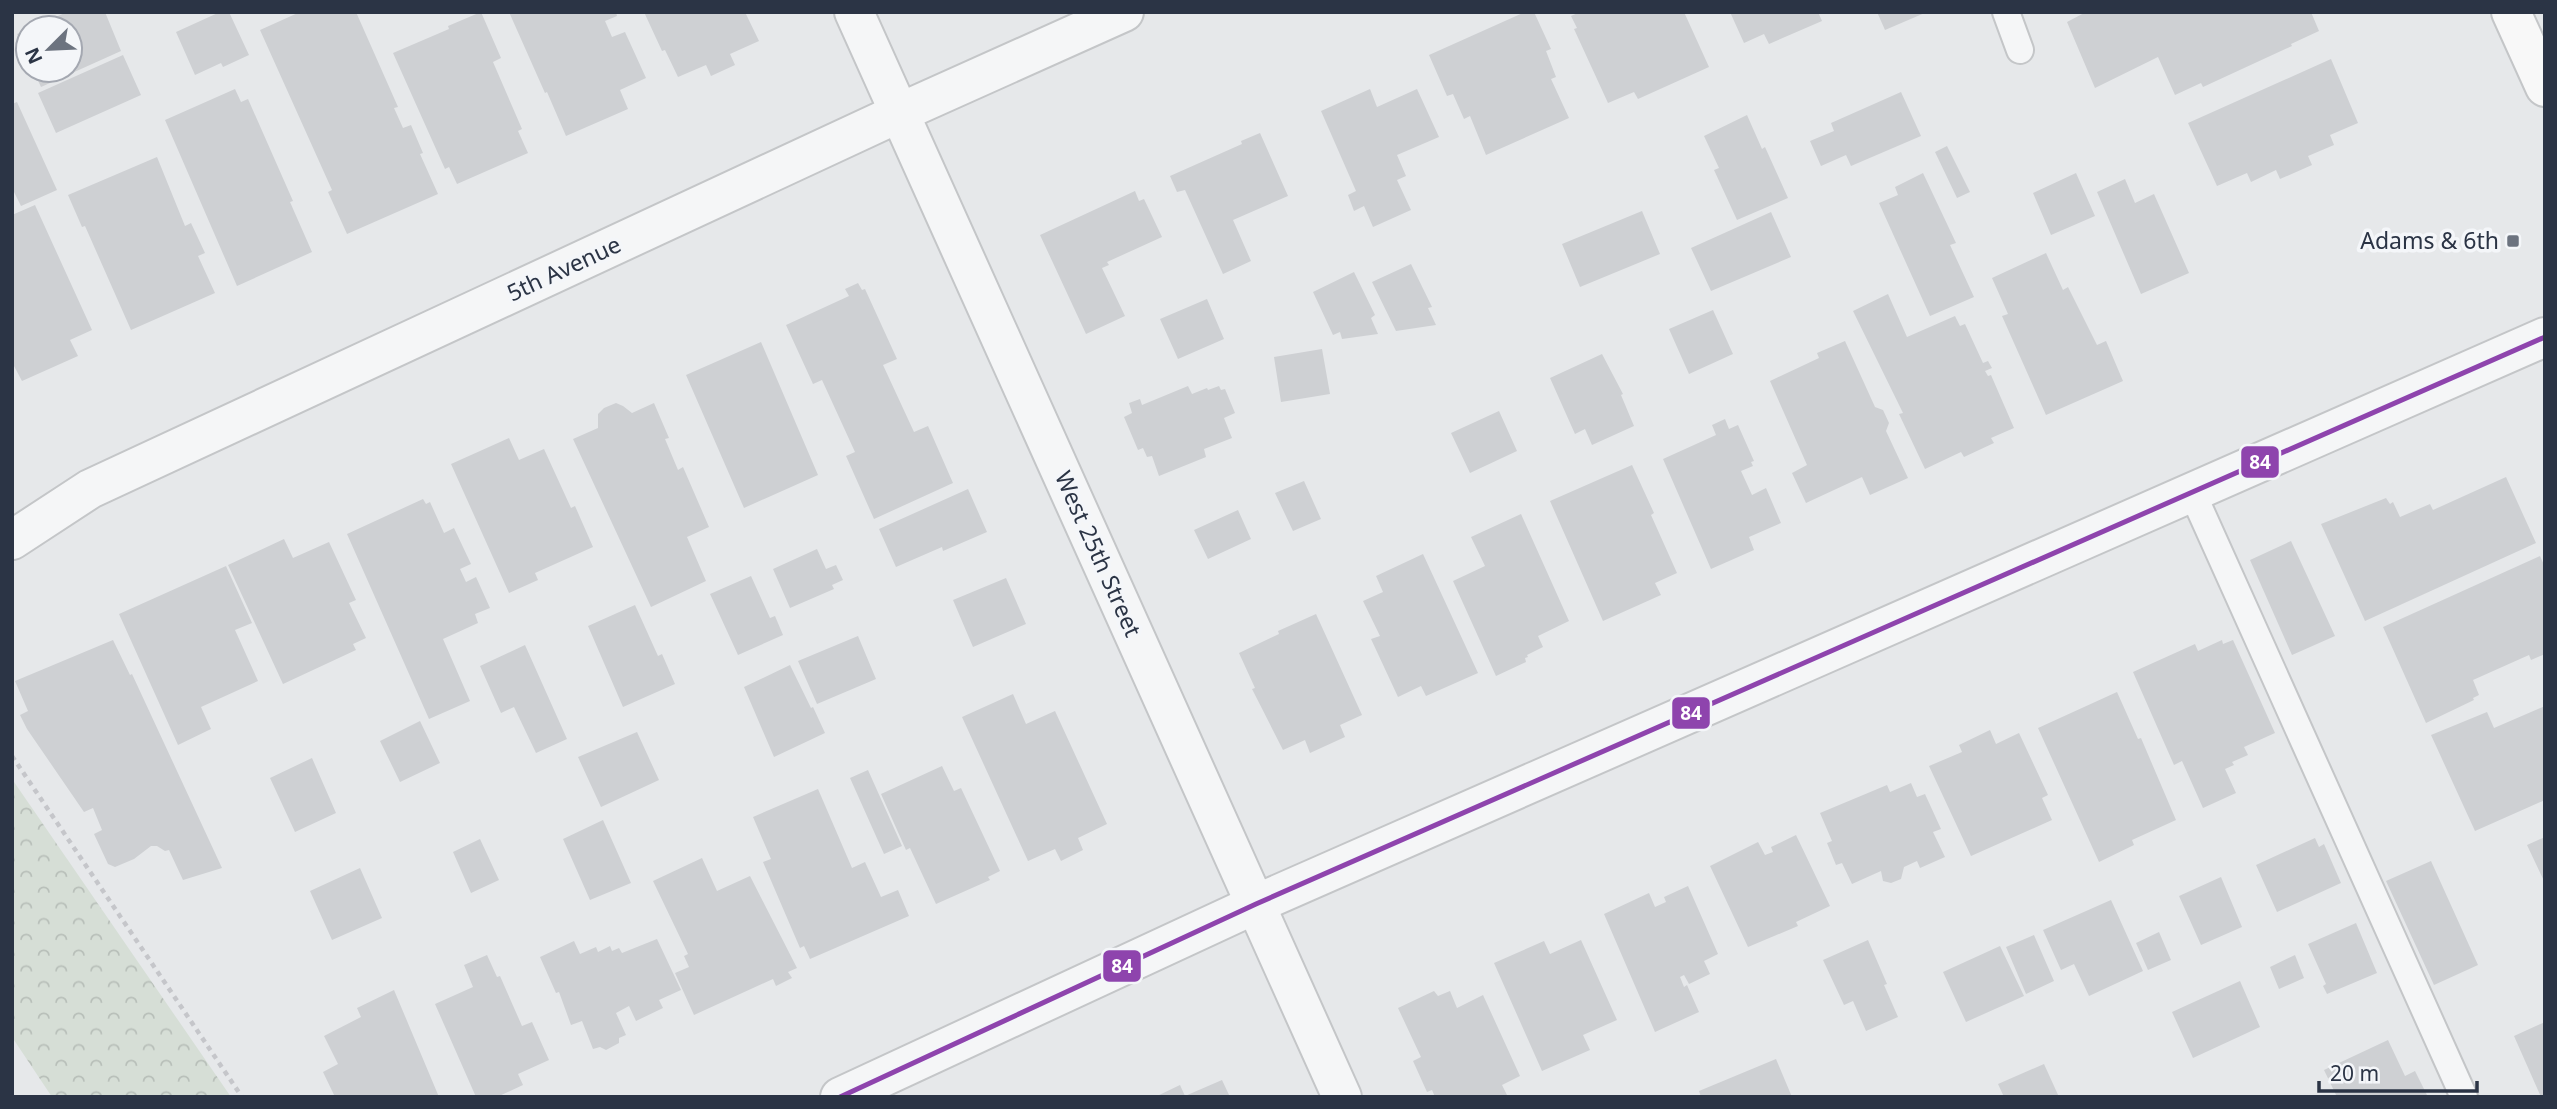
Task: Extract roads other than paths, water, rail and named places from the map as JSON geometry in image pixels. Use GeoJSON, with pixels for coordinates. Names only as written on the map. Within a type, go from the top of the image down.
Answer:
{"type":"FeatureCollection","features":[{"type":"Feature","properties":{"kind":"main road"},"geometry":{"type":"LineString","coordinates":[[2511,12],[2545,87]]}},
{"type":"Feature","properties":{"kind":"street","name":"West 25th Street"},"geometry":{"type":"LineString","coordinates":[[853,12],[1342,1097]]}},
{"type":"Feature","properties":{"kind":"street","name":"5th Avenue"},"geometry":{"type":"LineString","coordinates":[[12,540],[90,489],[899,113],[1124,12]]}},
{"type":"Feature","properties":{"kind":"street"},"geometry":{"type":"LineString","coordinates":[[841,1097],[1256,904],[2545,337]]}},
{"type":"Feature","properties":{"kind":"lane"},"geometry":{"type":"LineString","coordinates":[[2006,12],[2020,50]]}},
{"type":"Feature","properties":{"kind":"lane"},"geometry":{"type":"LineString","coordinates":[[2192,492],[2464,1097]]}},
{"type":"Feature","properties":{"kind":"place","name":"Adams & 6th"},"geometry":{"type":"Point","coordinates":[2513,241]}}]}
